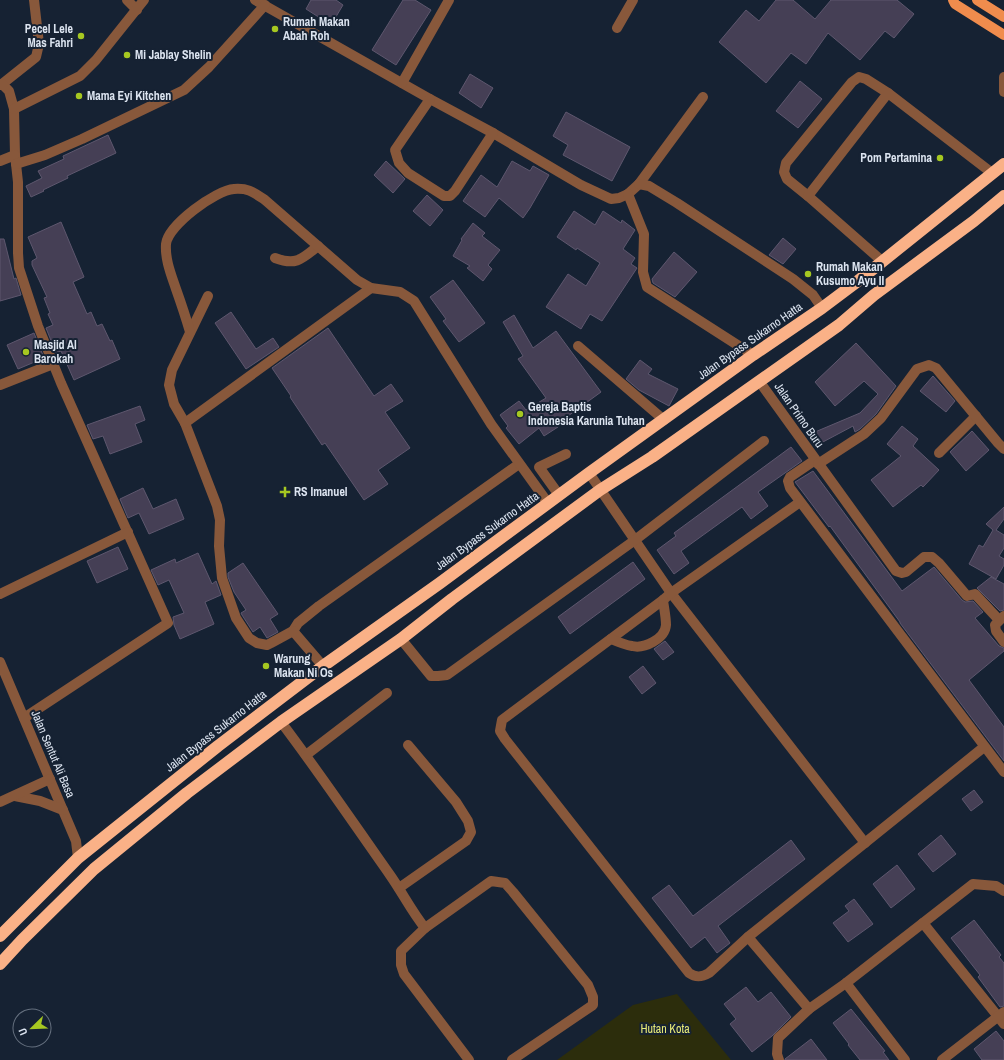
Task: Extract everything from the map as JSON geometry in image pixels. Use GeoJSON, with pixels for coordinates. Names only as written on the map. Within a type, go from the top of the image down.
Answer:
{"type":"FeatureCollection","features":[{"type":"Feature","properties":{"kind":"highway","name":"Jalan Bypass Sukarno Hatta"},"geometry":{"type":"LineString","coordinates":[[0,936],[78,858],[218,746],[323,666],[440,583],[589,473],[753,355],[822,308],[999,167]]}},
{"type":"Feature","properties":{"kind":"highway"},"geometry":{"type":"LineString","coordinates":[[0,964],[22,940],[94,870],[187,793],[281,722],[401,639],[452,599],[600,490],[652,457],[838,325],[874,295],[974,221],[1004,196]]}},
{"type":"Feature","properties":{"kind":"highway"},"geometry":{"type":"LineString","coordinates":[[481,553],[479,561],[481,566],[488,570],[494,569]]}},
{"type":"Feature","properties":{"kind":"highway"},"geometry":{"type":"LineString","coordinates":[[440,583],[447,583],[453,587],[454,592],[452,599]]}},
{"type":"Feature","properties":{"kind":"main road"},"geometry":{"type":"LineString","coordinates":[[953,0],[955,4],[1004,35]]}},
{"type":"Feature","properties":{"kind":"main road"},"geometry":{"type":"LineString","coordinates":[[977,0],[1004,17]]}},
{"type":"Feature","properties":{"kind":"street"},"geometry":{"type":"LineString","coordinates":[[24,718],[168,624],[53,364],[38,326],[19,268],[18,182],[15,159],[14,109],[9,91],[1,85],[36,57],[39,44],[34,0]]}},
{"type":"Feature","properties":{"kind":"street"},"geometry":{"type":"LineString","coordinates":[[127,0],[137,10]]}},
{"type":"Feature","properties":{"kind":"street"},"geometry":{"type":"LineString","coordinates":[[14,109],[80,76],[96,60],[144,0]]}},
{"type":"Feature","properties":{"kind":"street"},"geometry":{"type":"LineString","coordinates":[[402,83],[449,0]]}},
{"type":"Feature","properties":{"kind":"street"},"geometry":{"type":"LineString","coordinates":[[617,28],[633,0]]}},
{"type":"Feature","properties":{"kind":"street"},"geometry":{"type":"LineString","coordinates":[[0,161],[51,152],[184,90],[209,66],[260,2],[430,99],[494,133],[581,185],[611,199],[619,198],[628,194],[639,184],[703,97]]}},
{"type":"Feature","properties":{"kind":"street"},"geometry":{"type":"LineString","coordinates":[[1004,77],[1004,92]]}},
{"type":"Feature","properties":{"kind":"street"},"geometry":{"type":"LineString","coordinates":[[882,261],[787,179],[784,172],[786,163],[852,82],[859,78],[866,79],[999,167]]}},
{"type":"Feature","properties":{"kind":"street"},"geometry":{"type":"LineString","coordinates":[[808,196],[888,93]]}},
{"type":"Feature","properties":{"kind":"street"},"geometry":{"type":"LineString","coordinates":[[430,99],[395,150],[399,163],[408,173],[444,196],[450,196],[455,191],[494,133]]}},
{"type":"Feature","properties":{"kind":"street"},"geometry":{"type":"LineString","coordinates":[[639,184],[649,186],[677,203],[793,279],[813,295],[822,308]]}},
{"type":"Feature","properties":{"kind":"street"},"geometry":{"type":"LineString","coordinates":[[190,332],[166,259],[166,243],[172,230],[190,212],[214,196],[233,189],[249,190],[265,200],[357,280],[371,288],[400,292],[414,301],[491,424],[548,503]]}},
{"type":"Feature","properties":{"kind":"street"},"geometry":{"type":"LineString","coordinates":[[628,194],[644,234],[643,272],[647,287],[753,355]]}},
{"type":"Feature","properties":{"kind":"street"},"geometry":{"type":"LineString","coordinates":[[276,258],[286,263],[302,259],[318,246]]}},
{"type":"Feature","properties":{"kind":"street"},"geometry":{"type":"LineString","coordinates":[[185,423],[371,288]]}},
{"type":"Feature","properties":{"kind":"street"},"geometry":{"type":"LineString","coordinates":[[208,296],[172,370],[168,385],[174,404],[185,423],[217,506],[220,520],[219,546],[222,578],[236,618],[250,638],[257,644],[267,645],[293,631],[298,623],[319,606],[519,464]]}},
{"type":"Feature","properties":{"kind":"street"},"geometry":{"type":"LineString","coordinates":[[578,346],[664,420]]}},
{"type":"Feature","properties":{"kind":"street"},"geometry":{"type":"LineString","coordinates":[[1,382],[53,364]]}},
{"type":"Feature","properties":{"kind":"street"},"geometry":{"type":"LineString","coordinates":[[1004,449],[936,368],[929,364],[917,369],[882,418],[868,431],[790,477],[788,481],[790,488],[800,502],[1004,772]]}},
{"type":"Feature","properties":{"kind":"street","name":"Jalan Primo Buru"},"geometry":{"type":"LineString","coordinates":[[759,381],[896,571],[902,573],[906,572],[924,557],[932,557],[939,563],[967,596],[975,594],[1002,618]]}},
{"type":"Feature","properties":{"kind":"street"},"geometry":{"type":"LineString","coordinates":[[939,453],[976,416]]}},
{"type":"Feature","properties":{"kind":"street"},"geometry":{"type":"LineString","coordinates":[[401,639],[431,676],[447,675],[635,540],[764,441]]}},
{"type":"Feature","properties":{"kind":"street"},"geometry":{"type":"LineString","coordinates":[[559,495],[539,467],[566,454]]}},
{"type":"Feature","properties":{"kind":"street"},"geometry":{"type":"LineString","coordinates":[[589,473],[671,593],[865,843]]}},
{"type":"Feature","properties":{"kind":"street"},"geometry":{"type":"LineString","coordinates":[[800,502],[671,593],[502,720],[500,731],[510,745],[689,973],[694,976],[702,976],[709,973],[748,937],[984,747]]}},
{"type":"Feature","properties":{"kind":"street"},"geometry":{"type":"LineString","coordinates":[[0,594],[128,532]]}},
{"type":"Feature","properties":{"kind":"street"},"geometry":{"type":"LineString","coordinates":[[611,639],[633,647],[640,647],[653,642],[660,637],[664,633],[666,626],[663,600]]}},
{"type":"Feature","properties":{"kind":"street"},"geometry":{"type":"LineString","coordinates":[[1002,618],[995,625],[996,631],[1004,642]]}},
{"type":"Feature","properties":{"kind":"street"},"geometry":{"type":"LineString","coordinates":[[293,631],[323,666]]}},
{"type":"Feature","properties":{"kind":"street","name":"Jalan Sentut Ali Basa"},"geometry":{"type":"LineString","coordinates":[[0,662],[76,841],[78,858]]}},
{"type":"Feature","properties":{"kind":"street"},"geometry":{"type":"LineString","coordinates":[[306,754],[388,693]]}},
{"type":"Feature","properties":{"kind":"street"},"geometry":{"type":"LineString","coordinates":[[281,722],[306,754],[425,928]]}},
{"type":"Feature","properties":{"kind":"street"},"geometry":{"type":"LineString","coordinates":[[399,888],[466,841],[471,832],[468,821],[456,802],[408,745]]}},
{"type":"Feature","properties":{"kind":"street"},"geometry":{"type":"LineString","coordinates":[[0,802],[50,779]]}},
{"type":"Feature","properties":{"kind":"street"},"geometry":{"type":"LineString","coordinates":[[14,796],[40,801],[63,810]]}},
{"type":"Feature","properties":{"kind":"street"},"geometry":{"type":"LineString","coordinates":[[469,1060],[404,974],[401,951],[425,928],[491,881],[504,883],[588,985],[593,997],[593,1005],[512,1060]]}},
{"type":"Feature","properties":{"kind":"street"},"geometry":{"type":"LineString","coordinates":[[780,1060],[777,1054],[778,1038],[809,1009],[846,983],[972,884],[996,886],[1004,892]]}},
{"type":"Feature","properties":{"kind":"street"},"geometry":{"type":"LineString","coordinates":[[923,923],[1002,1017],[942,1060]]}},
{"type":"Feature","properties":{"kind":"street"},"geometry":{"type":"LineString","coordinates":[[748,937],[809,1009]]}},
{"type":"Feature","properties":{"kind":"street"},"geometry":{"type":"LineString","coordinates":[[846,983],[905,1060]]}},
{"type":"Feature","properties":{"kind":"green space","name":"Hutan Kota"},"geometry":{"type":"Polygon","coordinates":[[[677,994],[731,1060],[557,1060],[633,1005],[677,994]]]}},
{"type":"Feature","properties":{"kind":"building"},"geometry":{"type":"Polygon","coordinates":[[[311,0],[336,0],[343,5],[331,25],[306,9],[311,0]]]}},
{"type":"Feature","properties":{"kind":"building"},"geometry":{"type":"Polygon","coordinates":[[[403,0],[415,0],[431,10],[396,65],[372,50],[403,0]]]}},
{"type":"Feature","properties":{"kind":"building"},"geometry":{"type":"Polygon","coordinates":[[[776,0],[793,0],[815,19],[831,0],[897,0],[914,14],[894,38],[885,31],[860,60],[828,33],[806,64],[791,53],[766,83],[719,42],[746,10],[759,21],[776,0]]]}},
{"type":"Feature","properties":{"kind":"building"},"geometry":{"type":"Polygon","coordinates":[[[470,74],[493,88],[481,108],[459,93],[470,74]]]}},
{"type":"Feature","properties":{"kind":"building"},"geometry":{"type":"Polygon","coordinates":[[[800,81],[822,99],[798,128],[776,111],[800,81]]]}},
{"type":"Feature","properties":{"kind":"building"},"geometry":{"type":"Polygon","coordinates":[[[566,112],[630,147],[612,181],[563,155],[568,145],[553,136],[566,112]]]}},
{"type":"Feature","properties":{"kind":"building"},"geometry":{"type":"Polygon","coordinates":[[[108,135],[116,153],[67,176],[68,178],[31,197],[26,186],[42,178],[38,171],[64,159],[63,156],[108,135]]]}},
{"type":"Feature","properties":{"kind":"building"},"geometry":{"type":"Polygon","coordinates":[[[386,161],[405,179],[393,193],[374,175],[386,161]]]}},
{"type":"Feature","properties":{"kind":"building"},"geometry":{"type":"Polygon","coordinates":[[[512,161],[530,171],[533,166],[549,175],[523,218],[499,198],[485,217],[463,201],[481,175],[497,187],[512,161]]]}},
{"type":"Feature","properties":{"kind":"building"},"geometry":{"type":"Polygon","coordinates":[[[427,195],[443,210],[430,226],[413,211],[427,195]]]}},
{"type":"Feature","properties":{"kind":"building"},"geometry":{"type":"Polygon","coordinates":[[[574,211],[595,225],[603,211],[621,223],[622,220],[635,230],[623,249],[635,258],[631,264],[637,268],[602,321],[590,314],[581,329],[546,307],[568,274],[586,286],[600,263],[577,248],[576,250],[557,237],[574,211]]]}},
{"type":"Feature","properties":{"kind":"building"},"geometry":{"type":"Polygon","coordinates":[[[61,222],[84,277],[73,282],[87,314],[91,312],[97,326],[102,324],[110,341],[112,340],[120,359],[74,380],[61,351],[56,353],[46,328],[53,325],[48,314],[50,313],[44,298],[47,297],[32,265],[32,261],[37,258],[28,237],[61,222]]]}},
{"type":"Feature","properties":{"kind":"building"},"geometry":{"type":"Polygon","coordinates":[[[473,223],[485,233],[482,236],[500,250],[488,265],[492,269],[483,281],[467,268],[470,266],[453,256],[462,240],[461,239],[473,223]]]}},
{"type":"Feature","properties":{"kind":"building"},"geometry":{"type":"Polygon","coordinates":[[[783,238],[796,249],[783,264],[769,255],[783,238]]]}},
{"type":"Feature","properties":{"kind":"building"},"geometry":{"type":"Polygon","coordinates":[[[0,239],[4,239],[14,279],[16,278],[21,295],[0,301],[0,239]]]}},
{"type":"Feature","properties":{"kind":"building"},"geometry":{"type":"Polygon","coordinates":[[[674,252],[697,272],[675,297],[653,283],[652,279],[674,252]]]}},
{"type":"Feature","properties":{"kind":"building"},"geometry":{"type":"Polygon","coordinates":[[[453,280],[485,323],[459,342],[443,321],[446,319],[430,297],[453,280]]]}},
{"type":"Feature","properties":{"kind":"building"},"geometry":{"type":"Polygon","coordinates":[[[231,312],[256,349],[273,338],[279,347],[246,369],[215,323],[231,312]]]}},
{"type":"Feature","properties":{"kind":"building"},"geometry":{"type":"Polygon","coordinates":[[[514,315],[533,348],[556,331],[601,392],[557,424],[558,427],[544,436],[539,428],[519,444],[506,428],[508,426],[500,415],[519,401],[526,410],[546,398],[518,359],[523,356],[503,322],[514,315]]]}},
{"type":"Feature","properties":{"kind":"building"},"geometry":{"type":"Polygon","coordinates":[[[328,328],[374,396],[391,384],[403,401],[385,412],[410,448],[378,470],[388,484],[364,500],[325,443],[322,445],[272,368],[328,328]]]}},
{"type":"Feature","properties":{"kind":"building"},"geometry":{"type":"Polygon","coordinates":[[[34,333],[44,358],[18,369],[7,345],[34,333]]]}},
{"type":"Feature","properties":{"kind":"building"},"geometry":{"type":"Polygon","coordinates":[[[856,343],[896,386],[876,414],[860,429],[855,432],[853,426],[821,443],[815,432],[860,413],[878,394],[864,381],[835,406],[815,382],[856,343]]]}},
{"type":"Feature","properties":{"kind":"building"},"geometry":{"type":"Polygon","coordinates":[[[640,360],[652,369],[648,374],[678,389],[669,406],[639,390],[626,379],[640,360]]]}},
{"type":"Feature","properties":{"kind":"building"},"geometry":{"type":"Polygon","coordinates":[[[933,376],[955,401],[946,412],[920,391],[933,376]]]}},
{"type":"Feature","properties":{"kind":"building"},"geometry":{"type":"Polygon","coordinates":[[[140,406],[145,420],[135,424],[142,442],[110,454],[103,436],[93,439],[87,425],[140,406]]]}},
{"type":"Feature","properties":{"kind":"building"},"geometry":{"type":"Polygon","coordinates":[[[902,426],[918,439],[913,446],[939,470],[923,487],[921,485],[893,507],[871,480],[901,456],[887,444],[902,426]]]}},
{"type":"Feature","properties":{"kind":"building"},"geometry":{"type":"Polygon","coordinates":[[[972,431],[989,450],[966,471],[950,452],[972,431]]]}},
{"type":"Feature","properties":{"kind":"building"},"geometry":{"type":"Polygon","coordinates":[[[791,447],[802,461],[758,492],[768,506],[751,519],[742,507],[681,551],[689,563],[674,574],[657,550],[676,536],[674,533],[791,447]]]}},
{"type":"Feature","properties":{"kind":"building"},"geometry":{"type":"Polygon","coordinates":[[[813,471],[902,591],[934,567],[962,600],[965,602],[973,601],[983,612],[975,618],[999,646],[1004,648],[1004,651],[969,680],[1004,727],[1004,761],[900,623],[830,526],[829,527],[795,482],[813,471]]]}},
{"type":"Feature","properties":{"kind":"building"},"geometry":{"type":"Polygon","coordinates":[[[143,488],[153,509],[176,499],[184,519],[149,534],[139,513],[128,518],[120,499],[143,488]]]}},
{"type":"Feature","properties":{"kind":"building"},"geometry":{"type":"Polygon","coordinates":[[[1004,507],[1004,519],[996,530],[1004,535],[1004,548],[999,556],[1004,559],[1004,565],[996,579],[969,564],[979,545],[983,547],[993,530],[986,524],[1004,507]]]}},
{"type":"Feature","properties":{"kind":"building"},"geometry":{"type":"Polygon","coordinates":[[[118,547],[128,569],[97,583],[87,561],[118,547]]]}},
{"type":"Feature","properties":{"kind":"building"},"geometry":{"type":"Polygon","coordinates":[[[198,553],[212,584],[216,581],[221,595],[205,602],[214,624],[180,639],[174,625],[173,617],[184,613],[169,580],[158,585],[151,570],[175,559],[176,563],[198,553]]]}},
{"type":"Feature","properties":{"kind":"building"},"geometry":{"type":"Polygon","coordinates":[[[633,562],[645,579],[570,634],[558,617],[633,562]]]}},
{"type":"Feature","properties":{"kind":"building"},"geometry":{"type":"Polygon","coordinates":[[[243,563],[278,614],[270,619],[278,632],[267,638],[260,627],[253,632],[242,615],[241,613],[246,610],[234,592],[228,577],[228,573],[243,563]]]}},
{"type":"Feature","properties":{"kind":"building"},"geometry":{"type":"Polygon","coordinates":[[[991,577],[1004,584],[1004,610],[1000,611],[977,588],[991,577]]]}},
{"type":"Feature","properties":{"kind":"building"},"geometry":{"type":"Polygon","coordinates":[[[665,641],[674,652],[663,660],[654,649],[665,641]]]}},
{"type":"Feature","properties":{"kind":"building"},"geometry":{"type":"Polygon","coordinates":[[[643,666],[656,683],[642,694],[629,677],[643,666]]]}},
{"type":"Feature","properties":{"kind":"building"},"geometry":{"type":"Polygon","coordinates":[[[974,790],[983,802],[971,811],[962,799],[974,790]]]}},
{"type":"Feature","properties":{"kind":"building"},"geometry":{"type":"Polygon","coordinates":[[[941,835],[956,854],[933,872],[918,854],[941,835]]]}},
{"type":"Feature","properties":{"kind":"building"},"geometry":{"type":"Polygon","coordinates":[[[791,840],[805,859],[718,926],[730,943],[717,953],[705,937],[691,948],[652,898],[669,885],[693,916],[791,840]]]}},
{"type":"Feature","properties":{"kind":"building"},"geometry":{"type":"Polygon","coordinates":[[[897,865],[915,889],[891,908],[873,884],[897,865]]]}},
{"type":"Feature","properties":{"kind":"building"},"geometry":{"type":"Polygon","coordinates":[[[854,899],[873,924],[848,942],[833,923],[849,911],[845,906],[854,899]]]}},
{"type":"Feature","properties":{"kind":"building"},"geometry":{"type":"Polygon","coordinates":[[[974,920],[1001,955],[999,957],[1004,963],[1004,1006],[1000,1007],[978,977],[980,975],[951,938],[974,920]]]}},
{"type":"Feature","properties":{"kind":"building"},"geometry":{"type":"Polygon","coordinates":[[[746,987],[758,1002],[771,992],[791,1017],[772,1036],[752,1052],[730,1024],[736,1019],[724,1004],[746,987]]]}},
{"type":"Feature","properties":{"kind":"building"},"geometry":{"type":"Polygon","coordinates":[[[851,1009],[885,1051],[883,1052],[889,1060],[860,1060],[848,1045],[849,1044],[833,1023],[851,1009]]]}},
{"type":"Feature","properties":{"kind":"building"},"geometry":{"type":"Polygon","coordinates":[[[996,1031],[1004,1041],[1004,1060],[982,1060],[974,1049],[996,1031]]]}},
{"type":"Feature","properties":{"kind":"building"},"geometry":{"type":"Polygon","coordinates":[[[811,1039],[827,1060],[785,1060],[785,1059],[811,1039]]]}},
{"type":"Feature","properties":{"kind":"place","name":"Rumah Makan Abah Roh"},"geometry":{"type":"Point","coordinates":[275,29]}},
{"type":"Feature","properties":{"kind":"place","name":"Pecel Lele Mas Fahri"},"geometry":{"type":"Point","coordinates":[81,36]}},
{"type":"Feature","properties":{"kind":"place","name":"Mi Jablay Shelin"},"geometry":{"type":"Point","coordinates":[127,55]}},
{"type":"Feature","properties":{"kind":"place","name":"Mama Eyi Kitchen"},"geometry":{"type":"Point","coordinates":[79,96]}},
{"type":"Feature","properties":{"kind":"place","name":"Pom Pertamina"},"geometry":{"type":"Point","coordinates":[940,158]}},
{"type":"Feature","properties":{"kind":"place","name":"Rumah Makan Kusumo Ayu II"},"geometry":{"type":"Point","coordinates":[808,274]}},
{"type":"Feature","properties":{"kind":"place","name":"Masjid Al Barokah"},"geometry":{"type":"Point","coordinates":[26,352]}},
{"type":"Feature","properties":{"kind":"place","name":"Gereja Baptis Indonesia Karunia Tuhan"},"geometry":{"type":"Point","coordinates":[520,414]}},
{"type":"Feature","properties":{"kind":"place","name":"RS Imanuel"},"geometry":{"type":"Point","coordinates":[285,492]}},
{"type":"Feature","properties":{"kind":"place","name":"Warung Makan Ni Os"},"geometry":{"type":"Point","coordinates":[266,666]}}]}
